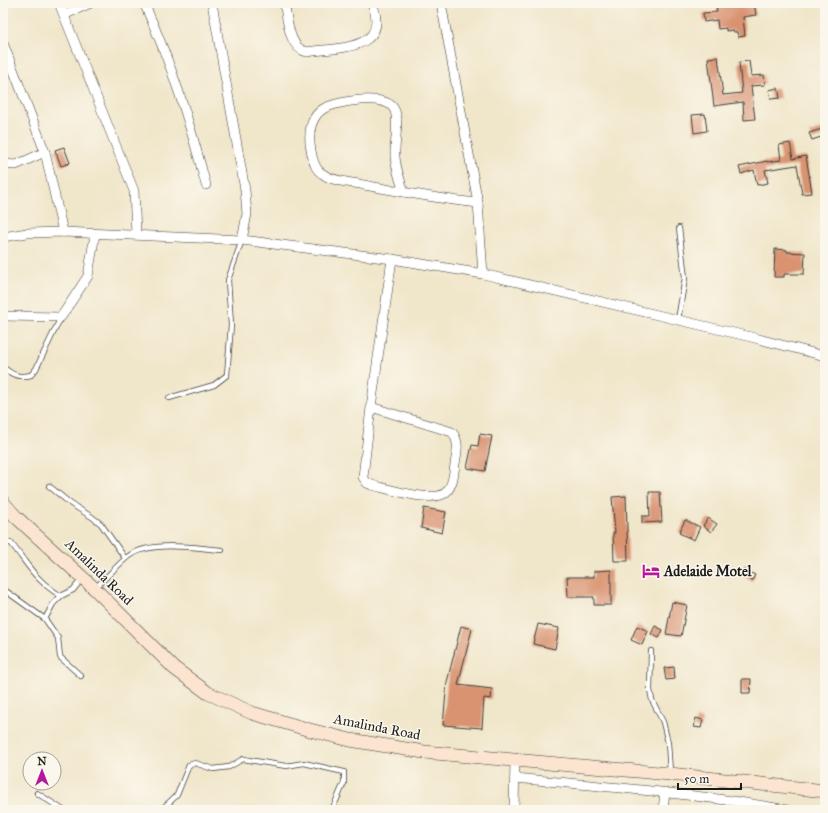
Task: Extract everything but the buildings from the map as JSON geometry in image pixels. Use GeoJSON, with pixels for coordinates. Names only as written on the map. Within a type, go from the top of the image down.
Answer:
{"type":"FeatureCollection","features":[{"type":"Feature","properties":{"kind":"street"},"geometry":{"type":"LineString","coordinates":[[59,3],[134,191],[136,234]]}},
{"type":"Feature","properties":{"kind":"street"},"geometry":{"type":"LineString","coordinates":[[64,15],[91,3]]}},
{"type":"Feature","properties":{"kind":"street"},"geometry":{"type":"LineString","coordinates":[[144,3],[179,88],[206,185]]}},
{"type":"Feature","properties":{"kind":"street"},"geometry":{"type":"LineString","coordinates":[[212,3],[245,190],[247,214],[242,240]]}},
{"type":"Feature","properties":{"kind":"street"},"geometry":{"type":"LineString","coordinates":[[284,3],[294,45],[300,50],[307,52],[366,42],[375,31],[376,25],[375,11],[372,3]]}},
{"type":"Feature","properties":{"kind":"street"},"geometry":{"type":"LineString","coordinates":[[441,3],[478,202],[483,274]]}},
{"type":"Feature","properties":{"kind":"street"},"geometry":{"type":"LineString","coordinates":[[3,43],[45,152],[63,232]]}},
{"type":"Feature","properties":{"kind":"street"},"geometry":{"type":"LineString","coordinates":[[404,192],[396,166],[395,109],[389,103],[380,100],[350,101],[335,104],[322,110],[313,120],[309,135],[315,166],[323,174],[334,179],[404,192],[478,202]]}},
{"type":"Feature","properties":{"kind":"street"},"geometry":{"type":"LineString","coordinates":[[3,164],[16,165],[45,152]]}},
{"type":"Feature","properties":{"kind":"street"},"geometry":{"type":"LineString","coordinates":[[3,237],[63,232],[136,234],[242,240],[392,260],[483,274],[751,336],[825,356]]}},
{"type":"Feature","properties":{"kind":"street"},"geometry":{"type":"LineString","coordinates":[[3,316],[61,317],[88,276],[95,234]]}},
{"type":"Feature","properties":{"kind":"street"},"geometry":{"type":"LineString","coordinates":[[371,407],[452,432],[458,443],[453,477],[450,487],[446,492],[433,498],[367,483],[363,477],[362,471],[371,407],[392,260]]}},
{"type":"Feature","properties":{"kind":"street","name":"Amalinda Road"},"geometry":{"type":"LineString","coordinates":[[3,502],[16,517],[95,589],[174,668],[208,693],[228,704],[303,728],[358,741],[424,752],[670,774],[825,791]]}},
{"type":"Feature","properties":{"kind":"street"},"geometry":{"type":"LineString","coordinates":[[514,810],[515,760]]}},
{"type":"Feature","properties":{"kind":"street"},"geometry":{"type":"LineString","coordinates":[[515,778],[734,800],[787,810]]}},
{"type":"Feature","properties":{"kind":"street"},"geometry":{"type":"LineString","coordinates":[[663,810],[665,792]]}},
{"type":"Feature","properties":{"kind":"street"},"geometry":{"type":"LineString","coordinates":[[734,800],[734,810]]}},
{"type":"Feature","properties":{"kind":"lane"},"geometry":{"type":"LineString","coordinates":[[678,320],[685,278],[679,228]]}},
{"type":"Feature","properties":{"kind":"lane"},"geometry":{"type":"LineString","coordinates":[[169,398],[214,385],[227,375],[231,325],[228,280],[242,240]]}},
{"type":"Feature","properties":{"kind":"lane"},"geometry":{"type":"LineString","coordinates":[[3,367],[11,374],[18,376],[31,374],[36,370],[61,317]]}},
{"type":"Feature","properties":{"kind":"lane"},"geometry":{"type":"LineString","coordinates":[[49,486],[71,504],[101,524],[126,558]]}},
{"type":"Feature","properties":{"kind":"lane"},"geometry":{"type":"LineString","coordinates":[[3,542],[11,543],[31,572],[44,585],[61,596]]}},
{"type":"Feature","properties":{"kind":"lane"},"geometry":{"type":"LineString","coordinates":[[95,589],[126,558],[142,549],[160,546],[222,550]]}},
{"type":"Feature","properties":{"kind":"lane"},"geometry":{"type":"LineString","coordinates":[[45,619],[53,604],[61,596],[74,590],[83,578]]}},
{"type":"Feature","properties":{"kind":"lane"},"geometry":{"type":"LineString","coordinates":[[3,589],[45,619],[58,638],[60,657],[81,676]]}},
{"type":"Feature","properties":{"kind":"lane"},"geometry":{"type":"LineString","coordinates":[[651,651],[650,690],[652,700],[663,722],[668,743],[670,774]]}},
{"type":"Feature","properties":{"kind":"lane"},"geometry":{"type":"LineString","coordinates":[[161,810],[177,795],[189,765],[194,763],[213,769],[229,767],[243,759],[286,766],[304,763],[344,772],[344,783],[332,810]]}},
{"type":"Feature","properties":{"kind":"lane"},"geometry":{"type":"LineString","coordinates":[[36,793],[63,810]]}},
{"type":"Feature","properties":{"kind":"place","name":"Adelaide Motel"},"geometry":{"type":"Point","coordinates":[651,571]}}]}
